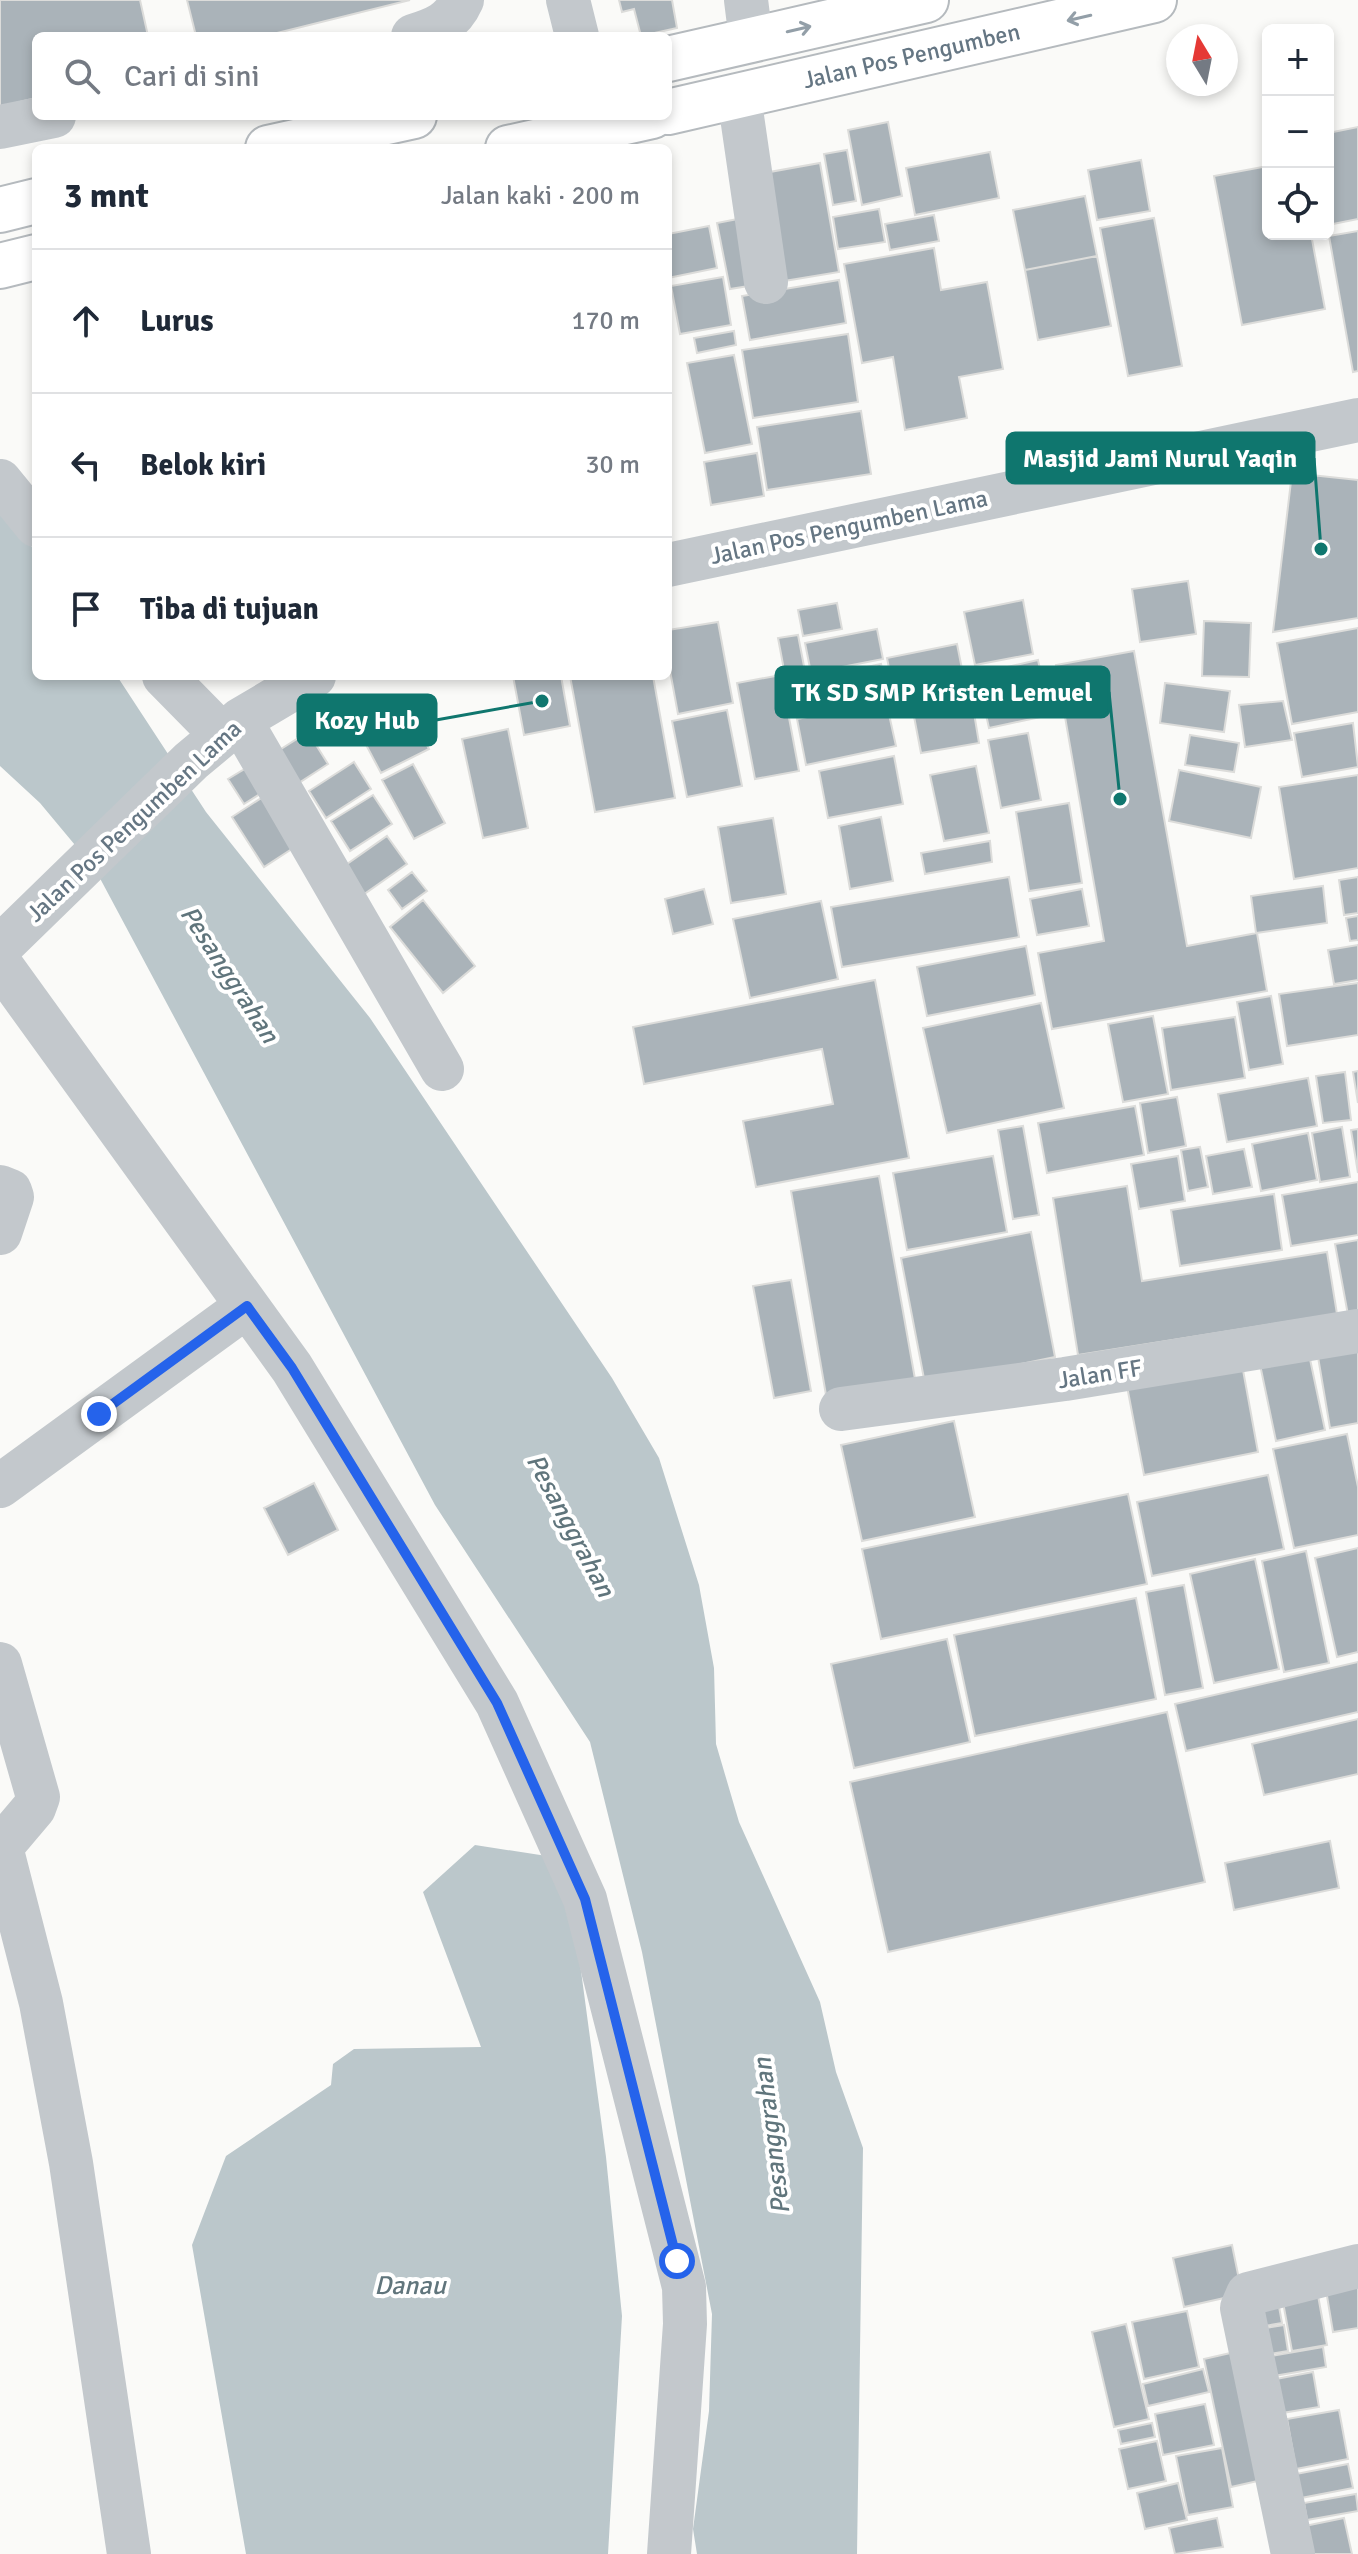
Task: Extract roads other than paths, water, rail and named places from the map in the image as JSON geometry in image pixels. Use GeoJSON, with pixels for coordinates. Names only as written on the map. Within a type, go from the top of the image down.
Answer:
{"type":"FeatureCollection","features":[{"type":"Feature","properties":{"kind":"main road"},"geometry":{"type":"LineString","coordinates":[[672,57],[749,20],[926,0]]}},
{"type":"Feature","properties":{"kind":"main road","name":"Jalan Pos Pengumben"},"geometry":{"type":"LineString","coordinates":[[672,111],[1154,0]]}},
{"type":"Feature","properties":{"kind":"main road"},"geometry":{"type":"LineString","coordinates":[[286,144],[396,120]]}},
{"type":"Feature","properties":{"kind":"main road"},"geometry":{"type":"LineString","coordinates":[[526,144],[634,120]]}},
{"type":"Feature","properties":{"kind":"main road"},"geometry":{"type":"LineString","coordinates":[[0,210],[32,202]]}},
{"type":"Feature","properties":{"kind":"main road"},"geometry":{"type":"LineString","coordinates":[[0,266],[32,258]]}},
{"type":"Feature","properties":{"kind":"street"},"geometry":{"type":"LineString","coordinates":[[426,32],[439,28],[457,11],[462,0]]}},
{"type":"Feature","properties":{"kind":"street"},"geometry":{"type":"LineString","coordinates":[[568,0],[576,32]]}},
{"type":"Feature","properties":{"kind":"street"},"geometry":{"type":"LineString","coordinates":[[739,96],[766,282]]}},
{"type":"Feature","properties":{"kind":"street"},"geometry":{"type":"LineString","coordinates":[[0,127],[34,120]]}},
{"type":"Feature","properties":{"kind":"street","name":"Jalan Pos Pengumben Lama"},"geometry":{"type":"LineString","coordinates":[[672,564],[1358,420]]}},
{"type":"Feature","properties":{"kind":"street"},"geometry":{"type":"LineString","coordinates":[[0,481],[32,520]]}},
{"type":"Feature","properties":{"kind":"street"},"geometry":{"type":"LineString","coordinates":[[167,680],[217,739],[442,1069]]}},
{"type":"Feature","properties":{"kind":"street","name":"Jalan Pos Pengumben Lama"},"geometry":{"type":"LineString","coordinates":[[0,947],[217,739],[308,680]]}},
{"type":"Feature","properties":{"kind":"street"},"geometry":{"type":"LineString","coordinates":[[0,964],[292,1368],[497,1703],[585,1899],[684,2287],[685,2324],[669,2554]]}},
{"type":"Feature","properties":{"kind":"street"},"geometry":{"type":"LineString","coordinates":[[0,1187],[10,1191],[12,1197],[0,1233]]}},
{"type":"Feature","properties":{"kind":"street"},"geometry":{"type":"LineString","coordinates":[[0,1486],[247,1306]]}},
{"type":"Feature","properties":{"kind":"street","name":"Jalan FF"},"geometry":{"type":"LineString","coordinates":[[841,1409],[1065,1379],[1358,1331]]}},
{"type":"Feature","properties":{"kind":"street"},"geometry":{"type":"LineString","coordinates":[[0,1664],[38,1797],[34,1808],[1,1847],[41,2003],[71,2163],[129,2554]]}},
{"type":"Feature","properties":{"kind":"street"},"geometry":{"type":"LineString","coordinates":[[1293,2554],[1242,2308],[1248,2294],[1358,2266]]}},
{"type":"Feature","properties":{"kind":"water","name":"Pesanggrahan"},"geometry":{"type":"Polygon","coordinates":[[[0,501],[32,547],[32,680],[120,680],[206,812],[370,1018],[612,1378],[659,1458],[699,1585],[714,1668],[716,1744],[739,1822],[820,2002],[836,2072],[863,2148],[857,2554],[697,2554],[693,2529],[709,2411],[712,2314],[642,1952],[590,1742],[435,1505],[95,869],[40,803],[0,766],[0,501]]]}},
{"type":"Feature","properties":{"kind":"water","name":"Danau"},"geometry":{"type":"Polygon","coordinates":[[[475,1845],[566,1859],[606,2157],[622,2316],[608,2554],[246,2554],[192,2245],[226,2156],[331,2085],[333,2064],[354,2049],[481,2047],[423,1892],[475,1845]]]}},
{"type":"Feature","properties":{"kind":"place","name":"Masjid Jami Nurul Yaqin"},"geometry":{"type":"Point","coordinates":[1321,549]}},
{"type":"Feature","properties":{"kind":"place","name":"Kozy Hub"},"geometry":{"type":"Point","coordinates":[542,701]}},
{"type":"Feature","properties":{"kind":"place","name":"TK SD SMP Kristen Lemuel"},"geometry":{"type":"Point","coordinates":[1120,799]}}]}
